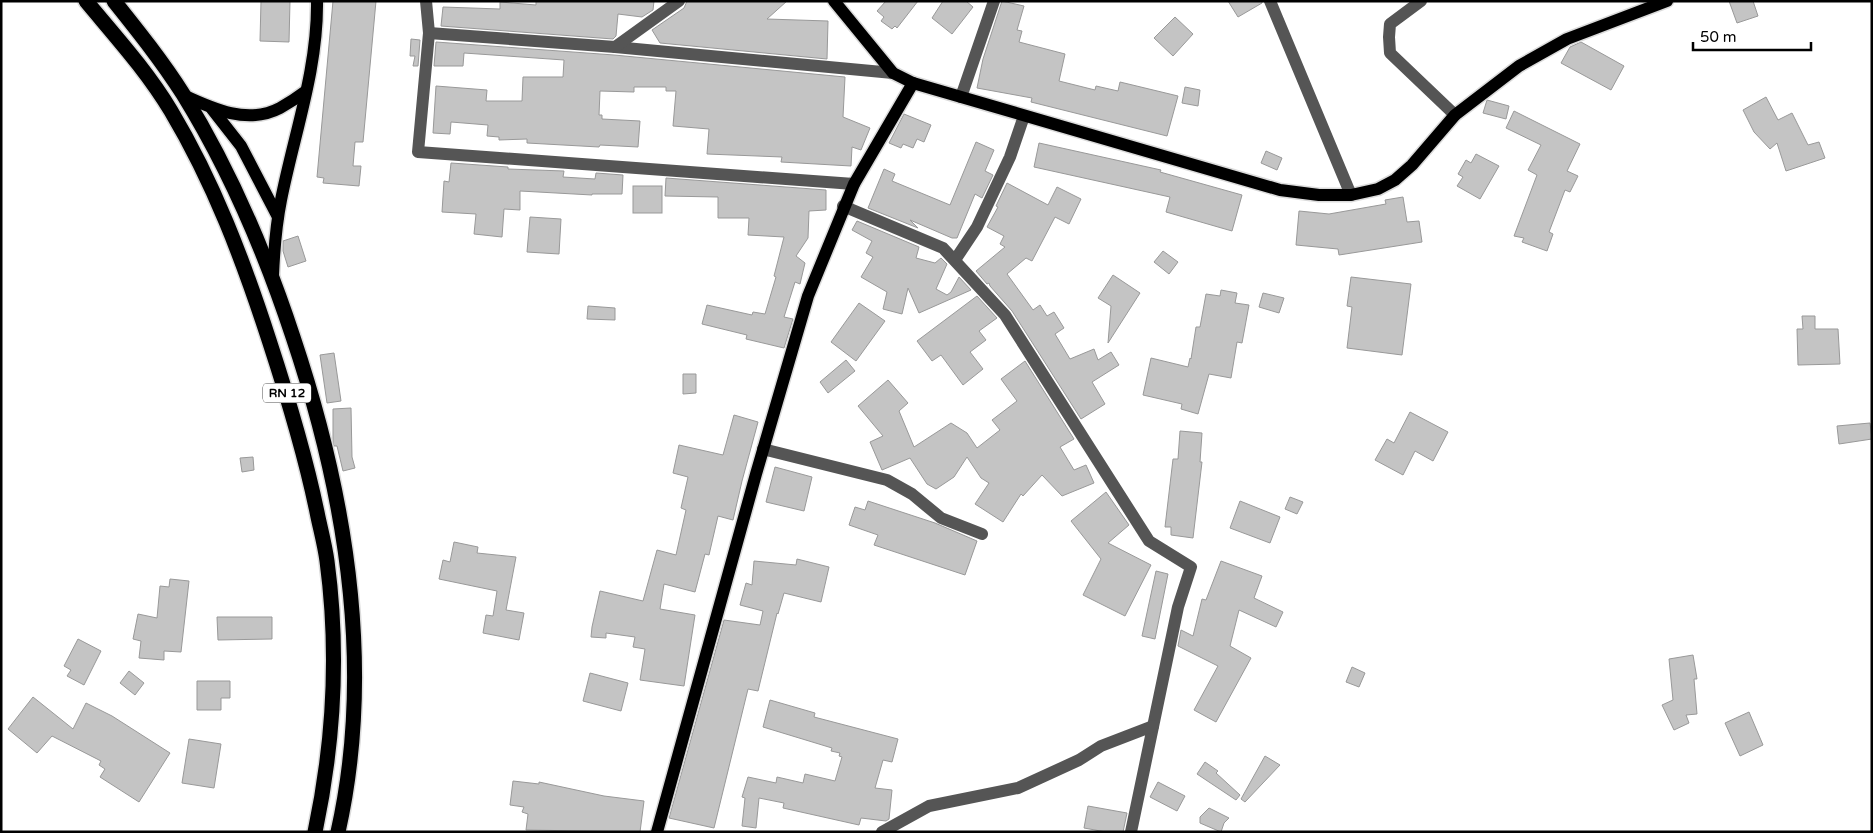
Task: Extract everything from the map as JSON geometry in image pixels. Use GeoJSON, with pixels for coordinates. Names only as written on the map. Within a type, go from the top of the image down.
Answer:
{"type":"FeatureCollection","features":[{"type":"Feature","properties":{"kind":"highway","name":"RN 12"},"geometry":{"type":"LineString","coordinates":[[86,1],[142,68],[170,109],[200,163],[220,204],[252,286],[299,435],[314,494],[327,559],[334,641],[332,720],[323,795],[315,832]]}},
{"type":"Feature","properties":{"kind":"highway","name":"RN 12"},"geometry":{"type":"LineString","coordinates":[[114,1],[157,54],[184,95],[218,154],[273,276],[306,375],[321,429],[336,494],[346,555],[354,630],[354,721],[345,801],[338,832]]}},
{"type":"Feature","properties":{"kind":"main road"},"geometry":{"type":"LineString","coordinates":[[273,276],[278,217],[314,50],[318,1]]}},
{"type":"Feature","properties":{"kind":"main road"},"geometry":{"type":"LineString","coordinates":[[834,1],[893,73],[913,82],[1280,190],[1319,195],[1351,195],[1378,189],[1395,180],[1412,165],[1455,115],[1519,66],[1567,39],[1667,1]]}},
{"type":"Feature","properties":{"kind":"main road"},"geometry":{"type":"LineString","coordinates":[[657,832],[763,449],[808,296],[843,206],[913,82]]}},
{"type":"Feature","properties":{"kind":"main road"},"geometry":{"type":"LineString","coordinates":[[184,95],[212,108],[240,114],[266,113],[279,109],[306,91]]}},
{"type":"Feature","properties":{"kind":"main road"},"geometry":{"type":"LineString","coordinates":[[212,108],[241,146],[278,217]]}},
{"type":"Feature","properties":{"kind":"street"},"geometry":{"type":"LineString","coordinates":[[426,1],[429,33],[418,152],[854,184]]}},
{"type":"Feature","properties":{"kind":"street"},"geometry":{"type":"LineString","coordinates":[[615,47],[679,1]]}},
{"type":"Feature","properties":{"kind":"street"},"geometry":{"type":"LineString","coordinates":[[961,97],[994,1]]}},
{"type":"Feature","properties":{"kind":"street"},"geometry":{"type":"LineString","coordinates":[[1270,1],[1351,195]]}},
{"type":"Feature","properties":{"kind":"street"},"geometry":{"type":"LineString","coordinates":[[1421,1],[1390,24],[1390,53],[1455,115]]}},
{"type":"Feature","properties":{"kind":"street"},"geometry":{"type":"LineString","coordinates":[[429,33],[615,47],[893,73]]}},
{"type":"Feature","properties":{"kind":"street"},"geometry":{"type":"LineString","coordinates":[[955,260],[977,227],[1010,157],[1024,116]]}},
{"type":"Feature","properties":{"kind":"street"},"geometry":{"type":"LineString","coordinates":[[843,206],[943,248],[955,260],[1005,315],[1149,541],[1191,567],[1178,607],[1130,832]]}},
{"type":"Feature","properties":{"kind":"street"},"geometry":{"type":"LineString","coordinates":[[763,449],[886,480],[912,494],[941,518],[982,534]]}},
{"type":"Feature","properties":{"kind":"street"},"geometry":{"type":"LineString","coordinates":[[882,832],[929,806],[1018,788],[1080,760],[1101,746],[1153,726]]}},
{"type":"Feature","properties":{"kind":"building"},"geometry":{"type":"Polygon","coordinates":[[[261,1],[290,1],[289,42],[260,41],[261,1]]]}},
{"type":"Feature","properties":{"kind":"building"},"geometry":{"type":"Polygon","coordinates":[[[333,1],[376,1],[363,142],[355,142],[353,166],[361,166],[359,186],[323,183],[324,178],[317,177],[333,1]]]}},
{"type":"Feature","properties":{"kind":"building"},"geometry":{"type":"Polygon","coordinates":[[[536,1],[654,1],[653,10],[642,17],[618,14],[616,36],[613,39],[441,26],[443,7],[500,9],[500,2],[536,5],[536,1]]]}},
{"type":"Feature","properties":{"kind":"building"},"geometry":{"type":"Polygon","coordinates":[[[687,1],[787,1],[767,19],[828,21],[827,59],[660,43],[652,30],[684,8],[687,1]]]}},
{"type":"Feature","properties":{"kind":"building"},"geometry":{"type":"Polygon","coordinates":[[[886,1],[918,1],[897,28],[895,26],[892,29],[881,21],[884,17],[877,11],[886,1]]]}},
{"type":"Feature","properties":{"kind":"building"},"geometry":{"type":"Polygon","coordinates":[[[943,1],[966,1],[973,7],[952,34],[932,18],[943,1]]]}},
{"type":"Feature","properties":{"kind":"building"},"geometry":{"type":"Polygon","coordinates":[[[1002,1],[1024,6],[1017,30],[1022,31],[1019,42],[1065,54],[1059,81],[1095,90],[1096,86],[1118,91],[1120,82],[1178,96],[1167,136],[1031,102],[1032,98],[977,88],[983,59],[1002,1]]]}},
{"type":"Feature","properties":{"kind":"building"},"geometry":{"type":"Polygon","coordinates":[[[1228,1],[1262,1],[1262,3],[1238,17],[1228,1]]]}},
{"type":"Feature","properties":{"kind":"building"},"geometry":{"type":"Polygon","coordinates":[[[1729,1],[1753,1],[1758,16],[1737,23],[1729,1]]]}},
{"type":"Feature","properties":{"kind":"building"},"geometry":{"type":"Polygon","coordinates":[[[1175,17],[1193,34],[1173,56],[1154,38],[1175,17]]]}},
{"type":"Feature","properties":{"kind":"building"},"geometry":{"type":"Polygon","coordinates":[[[411,39],[420,40],[418,66],[413,66],[415,56],[410,56],[411,39]]]}},
{"type":"Feature","properties":{"kind":"building"},"geometry":{"type":"Polygon","coordinates":[[[436,42],[614,55],[845,77],[843,117],[870,128],[861,150],[852,147],[851,166],[781,162],[782,157],[707,154],[709,129],[673,126],[676,91],[666,91],[666,87],[634,87],[634,92],[600,91],[599,115],[602,115],[602,119],[640,121],[638,147],[527,143],[527,139],[499,140],[499,137],[487,136],[488,125],[451,122],[450,134],[433,133],[436,86],[487,90],[486,101],[522,101],[523,77],[563,77],[564,60],[464,53],[463,66],[434,66],[436,42]]]}},
{"type":"Feature","properties":{"kind":"building"},"geometry":{"type":"Polygon","coordinates":[[[1581,42],[1624,66],[1611,90],[1561,63],[1570,47],[1581,42]]]}},
{"type":"Feature","properties":{"kind":"building"},"geometry":{"type":"Polygon","coordinates":[[[1185,87],[1200,90],[1198,106],[1182,103],[1185,87]]]}},
{"type":"Feature","properties":{"kind":"building"},"geometry":{"type":"Polygon","coordinates":[[[1766,97],[1778,120],[1792,113],[1808,145],[1819,142],[1825,158],[1786,171],[1777,143],[1770,149],[1754,132],[1743,110],[1766,97]]]}},
{"type":"Feature","properties":{"kind":"building"},"geometry":{"type":"Polygon","coordinates":[[[1487,100],[1509,106],[1506,119],[1483,113],[1487,100]]]}},
{"type":"Feature","properties":{"kind":"building"},"geometry":{"type":"Polygon","coordinates":[[[1514,111],[1580,144],[1567,171],[1578,176],[1570,192],[1565,190],[1549,232],[1553,234],[1547,251],[1522,242],[1524,238],[1514,236],[1537,175],[1528,170],[1541,145],[1506,128],[1514,111]]]}},
{"type":"Feature","properties":{"kind":"building"},"geometry":{"type":"Polygon","coordinates":[[[904,114],[931,125],[924,142],[917,139],[913,148],[903,144],[901,148],[889,143],[904,114]]]}},
{"type":"Feature","properties":{"kind":"building"},"geometry":{"type":"Polygon","coordinates":[[[976,142],[994,150],[985,171],[993,175],[982,198],[975,194],[957,238],[952,238],[910,220],[918,228],[868,208],[884,169],[895,174],[892,181],[950,205],[976,142]]]}},
{"type":"Feature","properties":{"kind":"building"},"geometry":{"type":"Polygon","coordinates":[[[1039,143],[1161,170],[1160,172],[1242,195],[1232,231],[1166,212],[1170,197],[1034,167],[1039,143]]]}},
{"type":"Feature","properties":{"kind":"building"},"geometry":{"type":"Polygon","coordinates":[[[1266,151],[1282,158],[1277,170],[1261,163],[1266,151]]]}},
{"type":"Feature","properties":{"kind":"building"},"geometry":{"type":"Polygon","coordinates":[[[1476,154],[1499,166],[1480,199],[1457,186],[1463,177],[1458,174],[1466,160],[1471,163],[1476,154]]]}},
{"type":"Feature","properties":{"kind":"building"},"geometry":{"type":"Polygon","coordinates":[[[451,163],[508,167],[508,169],[564,171],[563,177],[595,179],[596,173],[623,175],[622,194],[592,195],[520,191],[520,210],[504,209],[502,237],[474,234],[476,214],[442,212],[444,181],[449,182],[451,163]]]}},
{"type":"Feature","properties":{"kind":"building"},"geometry":{"type":"Polygon","coordinates":[[[666,178],[826,190],[826,210],[809,211],[808,238],[796,256],[805,263],[800,284],[795,282],[784,317],[793,319],[784,348],[746,339],[747,335],[702,324],[707,305],[752,315],[753,312],[765,314],[776,277],[774,276],[784,237],[748,235],[749,218],[718,218],[718,197],[665,196],[666,178]]]}},
{"type":"Feature","properties":{"kind":"building"},"geometry":{"type":"Polygon","coordinates":[[[1007,183],[1048,205],[1057,187],[1081,199],[1069,224],[1055,217],[1032,261],[1026,258],[1007,274],[1033,310],[1040,305],[1047,316],[1054,312],[1064,328],[1055,334],[1070,359],[1094,349],[1098,360],[1111,352],[1119,365],[1092,382],[1105,404],[1081,419],[1012,311],[989,283],[987,284],[976,271],[1005,247],[1000,244],[1004,236],[987,227],[998,207],[996,206],[1007,183]]]}},
{"type":"Feature","properties":{"kind":"building"},"geometry":{"type":"Polygon","coordinates":[[[633,186],[662,186],[662,213],[633,213],[633,186]]]}},
{"type":"Feature","properties":{"kind":"building"},"geometry":{"type":"Polygon","coordinates":[[[1403,197],[1407,222],[1419,221],[1422,242],[1339,255],[1338,249],[1296,245],[1299,211],[1329,214],[1386,204],[1385,200],[1403,197]]]}},
{"type":"Feature","properties":{"kind":"building"},"geometry":{"type":"Polygon","coordinates":[[[530,217],[561,219],[559,254],[527,252],[530,217]]]}},
{"type":"Feature","properties":{"kind":"building"},"geometry":{"type":"Polygon","coordinates":[[[857,221],[919,247],[916,258],[935,263],[941,258],[947,264],[936,289],[947,295],[951,292],[959,277],[971,290],[919,313],[908,288],[902,314],[883,309],[887,292],[861,277],[873,257],[866,253],[872,241],[852,230],[857,221]]]}},
{"type":"Feature","properties":{"kind":"building"},"geometry":{"type":"Polygon","coordinates":[[[298,236],[306,261],[288,267],[283,251],[283,241],[298,236]]]}},
{"type":"Feature","properties":{"kind":"building"},"geometry":{"type":"Polygon","coordinates":[[[1163,251],[1178,262],[1169,274],[1154,262],[1163,251]]]}},
{"type":"Feature","properties":{"kind":"building"},"geometry":{"type":"Polygon","coordinates":[[[1113,275],[1140,293],[1108,343],[1111,306],[1098,298],[1113,275]]]}},
{"type":"Feature","properties":{"kind":"building"},"geometry":{"type":"Polygon","coordinates":[[[1351,277],[1411,284],[1402,355],[1347,348],[1352,307],[1347,306],[1351,277]]]}},
{"type":"Feature","properties":{"kind":"building"},"geometry":{"type":"Polygon","coordinates":[[[1221,290],[1237,293],[1235,303],[1249,305],[1242,343],[1237,342],[1231,378],[1209,374],[1198,414],[1181,409],[1182,404],[1143,395],[1151,358],[1188,367],[1196,327],[1200,327],[1206,294],[1220,296],[1221,290]]]}},
{"type":"Feature","properties":{"kind":"building"},"geometry":{"type":"Polygon","coordinates":[[[1263,293],[1284,298],[1279,313],[1259,307],[1263,293]]]}},
{"type":"Feature","properties":{"kind":"building"},"geometry":{"type":"Polygon","coordinates":[[[977,296],[997,318],[979,331],[986,340],[970,352],[983,369],[963,385],[941,355],[932,361],[917,341],[977,296]]]}},
{"type":"Feature","properties":{"kind":"building"},"geometry":{"type":"Polygon","coordinates":[[[859,303],[885,321],[856,361],[831,342],[859,303]]]}},
{"type":"Feature","properties":{"kind":"building"},"geometry":{"type":"Polygon","coordinates":[[[588,306],[615,308],[615,320],[587,319],[588,306]]]}},
{"type":"Feature","properties":{"kind":"building"},"geometry":{"type":"Polygon","coordinates":[[[1802,316],[1815,316],[1815,329],[1838,329],[1840,364],[1798,365],[1797,329],[1803,329],[1802,316]]]}},
{"type":"Feature","properties":{"kind":"building"},"geometry":{"type":"Polygon","coordinates":[[[334,353],[341,401],[327,403],[320,355],[334,353]]]}},
{"type":"Feature","properties":{"kind":"building"},"geometry":{"type":"Polygon","coordinates":[[[846,360],[855,371],[828,393],[820,382],[846,360]]]}},
{"type":"Feature","properties":{"kind":"building"},"geometry":{"type":"Polygon","coordinates":[[[1025,361],[1074,439],[1060,447],[1074,470],[1086,465],[1094,483],[1062,496],[1042,475],[1023,496],[1021,494],[1003,522],[975,504],[989,483],[981,478],[967,457],[954,477],[936,489],[927,484],[910,458],[882,470],[870,442],[883,436],[858,406],[888,380],[908,403],[899,411],[914,447],[951,423],[967,433],[977,448],[1000,430],[992,420],[1017,401],[1001,379],[1025,361]]]}},
{"type":"Feature","properties":{"kind":"building"},"geometry":{"type":"Polygon","coordinates":[[[683,374],[696,374],[696,393],[683,394],[683,374]]]}},
{"type":"Feature","properties":{"kind":"building"},"geometry":{"type":"Polygon","coordinates":[[[351,408],[352,457],[355,468],[343,471],[337,446],[334,446],[333,443],[333,409],[351,408]]]}},
{"type":"Feature","properties":{"kind":"building"},"geometry":{"type":"Polygon","coordinates":[[[1410,412],[1448,432],[1433,461],[1415,451],[1403,475],[1375,460],[1387,439],[1394,443],[1410,412]]]}},
{"type":"Feature","properties":{"kind":"building"},"geometry":{"type":"Polygon","coordinates":[[[734,415],[758,422],[733,520],[718,516],[709,555],[705,554],[695,592],[664,584],[660,609],[695,615],[684,686],[640,680],[645,649],[633,647],[635,637],[606,633],[606,638],[591,637],[600,591],[643,601],[657,550],[676,555],[686,510],[681,508],[688,477],[673,473],[679,445],[723,455],[734,415]]]}},
{"type":"Feature","properties":{"kind":"building"},"geometry":{"type":"Polygon","coordinates":[[[1870,423],[1872,439],[1839,444],[1837,426],[1870,423]]]}},
{"type":"Feature","properties":{"kind":"building"},"geometry":{"type":"Polygon","coordinates":[[[1180,431],[1202,433],[1200,462],[1202,462],[1193,538],[1171,535],[1171,527],[1165,527],[1173,459],[1178,459],[1180,431]]]}},
{"type":"Feature","properties":{"kind":"building"},"geometry":{"type":"Polygon","coordinates":[[[253,457],[254,470],[242,472],[240,458],[253,457]]]}},
{"type":"Feature","properties":{"kind":"building"},"geometry":{"type":"Polygon","coordinates":[[[775,467],[812,477],[804,511],[766,502],[775,467]]]}},
{"type":"Feature","properties":{"kind":"building"},"geometry":{"type":"Polygon","coordinates":[[[1106,492],[1129,525],[1108,543],[1151,565],[1125,616],[1083,595],[1101,559],[1071,521],[1106,492]]]}},
{"type":"Feature","properties":{"kind":"building"},"geometry":{"type":"Polygon","coordinates":[[[1290,497],[1303,502],[1297,514],[1285,509],[1290,497]]]}},
{"type":"Feature","properties":{"kind":"building"},"geometry":{"type":"Polygon","coordinates":[[[868,501],[935,523],[977,541],[965,575],[874,545],[878,535],[849,525],[855,507],[865,510],[868,501]]]}},
{"type":"Feature","properties":{"kind":"building"},"geometry":{"type":"Polygon","coordinates":[[[1240,501],[1280,517],[1270,543],[1230,528],[1240,501]]]}},
{"type":"Feature","properties":{"kind":"building"},"geometry":{"type":"Polygon","coordinates":[[[454,542],[478,547],[477,553],[516,557],[506,610],[524,613],[519,640],[483,633],[486,615],[493,616],[497,591],[439,579],[443,560],[450,562],[454,542]]]}},
{"type":"Feature","properties":{"kind":"building"},"geometry":{"type":"Polygon","coordinates":[[[797,559],[829,567],[821,602],[784,593],[777,613],[758,691],[748,689],[714,828],[669,818],[724,620],[760,625],[763,611],[740,605],[746,583],[752,585],[754,561],[796,565],[797,559]]]}},
{"type":"Feature","properties":{"kind":"building"},"geometry":{"type":"Polygon","coordinates":[[[1221,561],[1262,576],[1254,598],[1283,612],[1276,627],[1239,610],[1230,646],[1251,658],[1216,722],[1194,710],[1218,666],[1178,646],[1181,630],[1193,636],[1202,599],[1206,600],[1221,561]]]}},
{"type":"Feature","properties":{"kind":"building"},"geometry":{"type":"Polygon","coordinates":[[[1156,571],[1168,574],[1155,639],[1142,636],[1156,571]]]}},
{"type":"Feature","properties":{"kind":"building"},"geometry":{"type":"Polygon","coordinates":[[[170,579],[189,581],[181,652],[164,651],[164,660],[139,658],[141,641],[133,639],[138,614],[157,618],[160,586],[169,587],[170,579]]]}},
{"type":"Feature","properties":{"kind":"building"},"geometry":{"type":"Polygon","coordinates":[[[217,617],[272,617],[272,639],[218,640],[217,617]]]}},
{"type":"Feature","properties":{"kind":"building"},"geometry":{"type":"Polygon","coordinates":[[[78,639],[101,651],[84,685],[67,676],[71,670],[64,666],[78,639]]]}},
{"type":"Feature","properties":{"kind":"building"},"geometry":{"type":"Polygon","coordinates":[[[1693,655],[1697,679],[1694,679],[1697,714],[1686,715],[1689,723],[1674,730],[1662,705],[1673,700],[1669,659],[1693,655]]]}},
{"type":"Feature","properties":{"kind":"building"},"geometry":{"type":"Polygon","coordinates":[[[1352,667],[1365,673],[1359,687],[1346,682],[1352,667]]]}},
{"type":"Feature","properties":{"kind":"building"},"geometry":{"type":"Polygon","coordinates":[[[129,671],[144,683],[135,695],[120,683],[129,671]]]}},
{"type":"Feature","properties":{"kind":"building"},"geometry":{"type":"Polygon","coordinates":[[[590,673],[628,683],[621,711],[583,701],[590,673]]]}},
{"type":"Feature","properties":{"kind":"building"},"geometry":{"type":"Polygon","coordinates":[[[197,681],[230,681],[230,698],[221,698],[221,710],[197,710],[197,681]]]}},
{"type":"Feature","properties":{"kind":"building"},"geometry":{"type":"Polygon","coordinates":[[[33,697],[73,729],[86,703],[112,716],[170,753],[139,802],[100,777],[105,769],[99,765],[101,761],[52,736],[37,753],[8,729],[33,697]]]}},
{"type":"Feature","properties":{"kind":"building"},"geometry":{"type":"Polygon","coordinates":[[[770,700],[815,713],[814,717],[898,739],[892,762],[883,760],[875,788],[892,790],[889,819],[886,821],[861,818],[859,825],[783,808],[784,803],[759,798],[756,828],[742,826],[745,798],[742,797],[748,777],[776,783],[777,777],[803,783],[805,774],[835,781],[842,757],[839,756],[840,753],[831,751],[832,748],[763,727],[770,700]]]}},
{"type":"Feature","properties":{"kind":"building"},"geometry":{"type":"Polygon","coordinates":[[[1749,712],[1763,745],[1740,756],[1725,723],[1749,712]]]}},
{"type":"Feature","properties":{"kind":"building"},"geometry":{"type":"Polygon","coordinates":[[[189,739],[221,744],[214,788],[182,783],[189,739]]]}},
{"type":"Feature","properties":{"kind":"building"},"geometry":{"type":"Polygon","coordinates":[[[1265,756],[1280,765],[1245,802],[1241,799],[1265,756]]]}},
{"type":"Feature","properties":{"kind":"building"},"geometry":{"type":"Polygon","coordinates":[[[1205,762],[1218,771],[1216,773],[1240,795],[1236,800],[1197,774],[1205,762]]]}},
{"type":"Feature","properties":{"kind":"building"},"geometry":{"type":"Polygon","coordinates":[[[513,781],[539,784],[539,782],[604,796],[644,801],[640,832],[526,830],[528,814],[522,812],[524,807],[510,805],[513,781]]]}},
{"type":"Feature","properties":{"kind":"building"},"geometry":{"type":"Polygon","coordinates":[[[1158,782],[1185,796],[1177,811],[1150,797],[1158,782]]]}},
{"type":"Feature","properties":{"kind":"building"},"geometry":{"type":"Polygon","coordinates":[[[1088,806],[1127,813],[1123,832],[1106,832],[1084,828],[1088,806]]]}},
{"type":"Feature","properties":{"kind":"building"},"geometry":{"type":"Polygon","coordinates":[[[1209,808],[1229,818],[1224,823],[1221,832],[1200,823],[1200,817],[1209,808]]]}}]}
